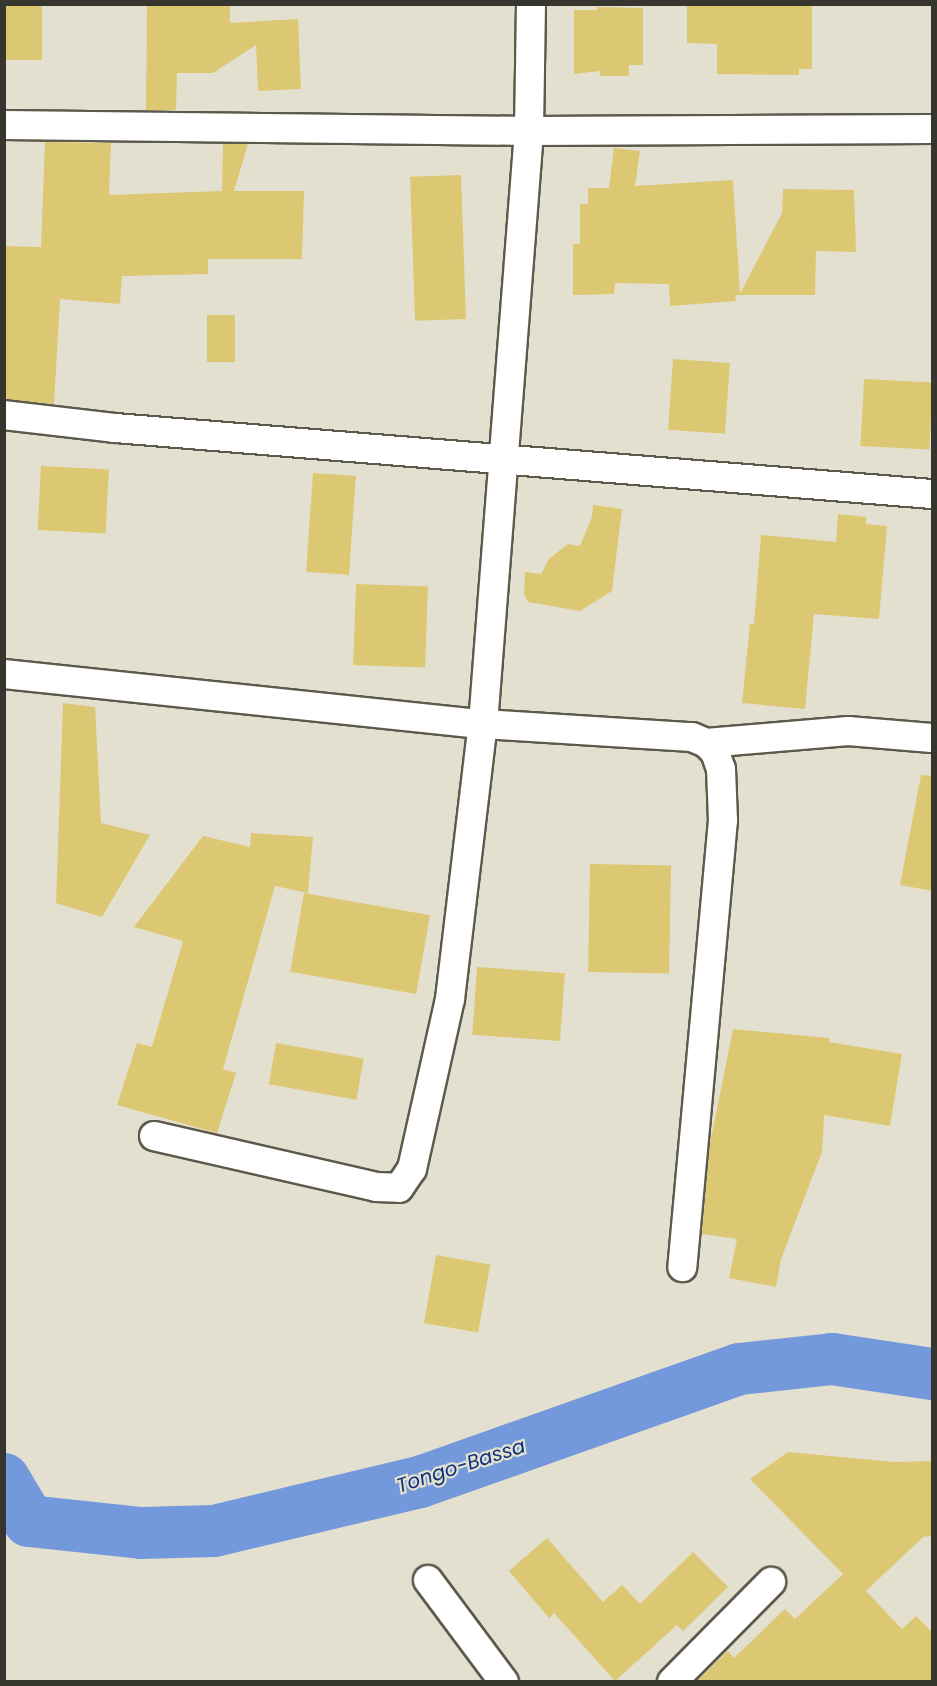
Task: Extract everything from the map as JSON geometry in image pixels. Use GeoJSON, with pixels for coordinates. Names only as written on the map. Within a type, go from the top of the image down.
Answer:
{"type":"FeatureCollection","features":[{"type":"Feature","properties":{"kind":"street"},"geometry":{"type":"LineString","coordinates":[[154,1136],[376,1187],[399,1188],[412,1168],[450,999],[483,724],[529,131],[531,4]]}},
{"type":"Feature","properties":{"kind":"street"},"geometry":{"type":"LineString","coordinates":[[4,125],[529,131],[933,129]]}},
{"type":"Feature","properties":{"kind":"street"},"geometry":{"type":"LineString","coordinates":[[4,415],[115,428],[933,494]]}},
{"type":"Feature","properties":{"kind":"street"},"geometry":{"type":"LineString","coordinates":[[4,674],[483,724],[692,737],[706,743],[715,752],[721,769],[723,820],[682,1267]]}},
{"type":"Feature","properties":{"kind":"street"},"geometry":{"type":"LineString","coordinates":[[706,743],[848,731],[933,738]]}},
{"type":"Feature","properties":{"kind":"street"},"geometry":{"type":"LineString","coordinates":[[428,1580],[504,1682]]}},
{"type":"Feature","properties":{"kind":"street"},"geometry":{"type":"LineString","coordinates":[[672,1682],[771,1582]]}},
{"type":"Feature","properties":{"kind":"building"},"geometry":{"type":"Polygon","coordinates":[[[4,4],[42,4],[42,60],[4,60],[4,4]]]}},
{"type":"Feature","properties":{"kind":"building"},"geometry":{"type":"Polygon","coordinates":[[[147,4],[230,4],[230,23],[298,19],[301,89],[258,91],[256,45],[213,73],[177,73],[176,110],[146,110],[147,4]]]}},
{"type":"Feature","properties":{"kind":"building"},"geometry":{"type":"Polygon","coordinates":[[[687,4],[812,4],[812,69],[799,69],[799,75],[717,74],[717,44],[687,43],[687,4]]]}},
{"type":"Feature","properties":{"kind":"building"},"geometry":{"type":"Polygon","coordinates":[[[597,7],[643,8],[643,65],[629,65],[629,76],[600,76],[600,71],[574,74],[574,10],[597,10],[597,7]]]}},
{"type":"Feature","properties":{"kind":"building"},"geometry":{"type":"Polygon","coordinates":[[[45,142],[111,143],[109,195],[222,191],[223,144],[248,144],[234,191],[304,191],[302,259],[208,259],[208,274],[122,276],[120,304],[60,299],[54,404],[4,399],[4,246],[41,247],[45,142]]]}},
{"type":"Feature","properties":{"kind":"building"},"geometry":{"type":"Polygon","coordinates":[[[614,148],[640,151],[635,186],[733,180],[740,294],[782,213],[783,189],[854,190],[856,252],[816,251],[815,295],[735,295],[736,301],[670,306],[669,284],[615,283],[614,294],[573,295],[573,244],[580,244],[580,204],[588,204],[588,188],[609,188],[614,148]]]}},
{"type":"Feature","properties":{"kind":"building"},"geometry":{"type":"Polygon","coordinates":[[[461,175],[466,319],[415,321],[410,177],[461,175]]]}},
{"type":"Feature","properties":{"kind":"building"},"geometry":{"type":"Polygon","coordinates":[[[207,315],[235,315],[235,362],[207,362],[207,315]]]}},
{"type":"Feature","properties":{"kind":"building"},"geometry":{"type":"Polygon","coordinates":[[[673,359],[730,363],[725,434],[668,430],[673,359]]]}},
{"type":"Feature","properties":{"kind":"building"},"geometry":{"type":"Polygon","coordinates":[[[864,379],[932,383],[929,450],[860,446],[864,379]]]}},
{"type":"Feature","properties":{"kind":"building"},"geometry":{"type":"Polygon","coordinates":[[[41,466],[109,470],[106,533],[38,530],[41,466]]]}},
{"type":"Feature","properties":{"kind":"building"},"geometry":{"type":"Polygon","coordinates":[[[313,473],[356,476],[349,575],[306,572],[313,473]]]}},
{"type":"Feature","properties":{"kind":"building"},"geometry":{"type":"Polygon","coordinates":[[[593,505],[622,509],[612,591],[580,611],[528,602],[524,593],[525,572],[541,574],[549,559],[568,544],[580,546],[592,517],[593,505]]]}},
{"type":"Feature","properties":{"kind":"building"},"geometry":{"type":"Polygon","coordinates":[[[838,514],[866,517],[866,524],[887,526],[879,619],[814,614],[805,709],[742,703],[750,624],[754,624],[761,535],[836,542],[838,514]]]}},
{"type":"Feature","properties":{"kind":"building"},"geometry":{"type":"Polygon","coordinates":[[[356,584],[428,587],[425,667],[353,665],[356,584]]]}},
{"type":"Feature","properties":{"kind":"building"},"geometry":{"type":"Polygon","coordinates":[[[63,703],[95,707],[101,823],[150,835],[102,917],[56,903],[63,703]]]}},
{"type":"Feature","properties":{"kind":"building"},"geometry":{"type":"Polygon","coordinates":[[[921,775],[933,776],[933,891],[900,885],[921,775]]]}},
{"type":"Feature","properties":{"kind":"building"},"geometry":{"type":"Polygon","coordinates":[[[251,833],[313,837],[308,893],[275,886],[223,1069],[236,1073],[217,1133],[117,1105],[137,1043],[152,1047],[183,941],[134,927],[203,836],[250,847],[251,833]]]}},
{"type":"Feature","properties":{"kind":"building"},"geometry":{"type":"Polygon","coordinates":[[[590,864],[671,865],[669,973],[588,972],[590,864]]]}},
{"type":"Feature","properties":{"kind":"building"},"geometry":{"type":"Polygon","coordinates":[[[304,893],[430,915],[416,994],[290,972],[304,893]]]}},
{"type":"Feature","properties":{"kind":"building"},"geometry":{"type":"Polygon","coordinates":[[[477,967],[565,973],[560,1041],[472,1035],[477,967]]]}},
{"type":"Feature","properties":{"kind":"building"},"geometry":{"type":"Polygon","coordinates":[[[733,1029],[829,1038],[829,1042],[902,1054],[890,1126],[824,1115],[822,1152],[781,1259],[776,1287],[729,1278],[737,1239],[702,1234],[710,1144],[733,1029]]]}},
{"type":"Feature","properties":{"kind":"building"},"geometry":{"type":"Polygon","coordinates":[[[276,1043],[364,1058],[356,1100],[269,1084],[276,1043]]]}},
{"type":"Feature","properties":{"kind":"building"},"geometry":{"type":"Polygon","coordinates":[[[436,1255],[490,1265],[478,1333],[424,1323],[436,1255]]]}},
{"type":"Feature","properties":{"kind":"building"},"geometry":{"type":"Polygon","coordinates":[[[788,1452],[894,1462],[933,1461],[933,1536],[923,1537],[866,1591],[902,1629],[916,1616],[933,1633],[933,1682],[696,1682],[728,1651],[734,1658],[785,1609],[795,1619],[843,1574],[750,1479],[788,1452]]]}},
{"type":"Feature","properties":{"kind":"building"},"geometry":{"type":"Polygon","coordinates":[[[547,1538],[603,1602],[622,1585],[640,1604],[693,1552],[728,1587],[683,1631],[677,1625],[615,1681],[554,1613],[549,1618],[509,1571],[547,1538]]]}},
{"type":"Feature","properties":{"kind":"waterway","name":"Tongo-Bassa"},"geometry":{"type":"LineString","coordinates":[[4,1479],[29,1521],[141,1533],[214,1531],[420,1482],[739,1369],[832,1359],[932,1374]]}}]}
